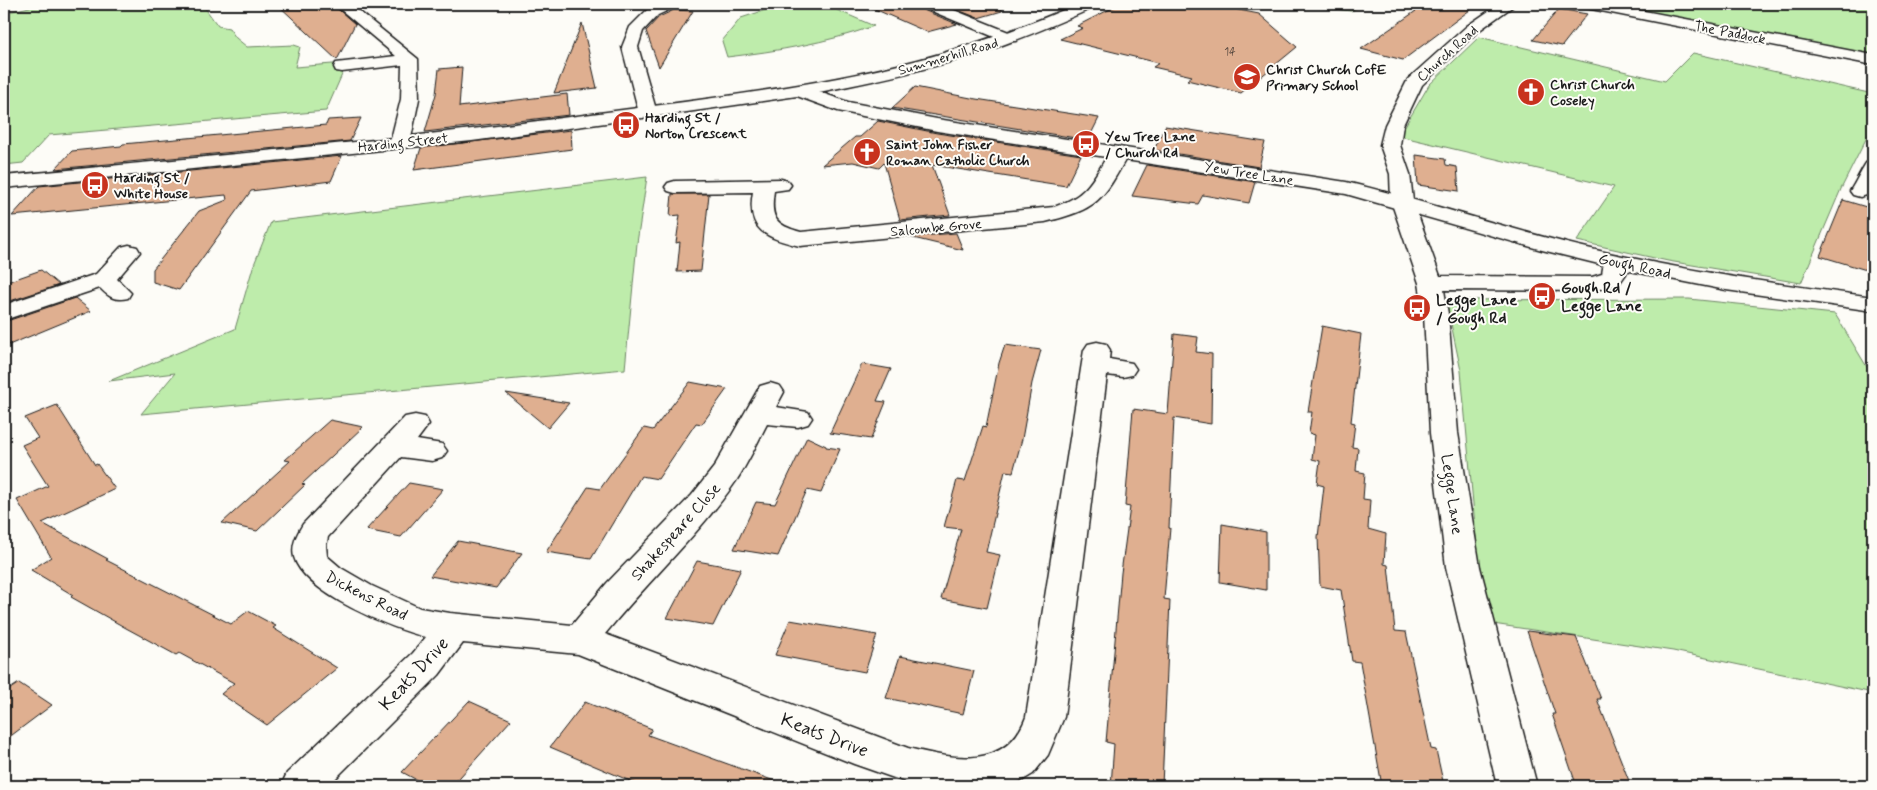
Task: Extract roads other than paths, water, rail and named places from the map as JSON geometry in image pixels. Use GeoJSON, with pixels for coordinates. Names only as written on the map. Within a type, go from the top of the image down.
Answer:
{"type":"FeatureCollection","features":[{"type":"Feature","properties":{"kind":"street"},"geometry":{"type":"LineString","coordinates":[[341,4],[410,59]]}},
{"type":"Feature","properties":{"kind":"street"},"geometry":{"type":"LineString","coordinates":[[648,112],[630,47],[636,30],[653,12],[670,4]]}},
{"type":"Feature","properties":{"kind":"street"},"geometry":{"type":"LineString","coordinates":[[928,4],[1010,38]]}},
{"type":"Feature","properties":{"kind":"street","name":"Summerhill Road"},"geometry":{"type":"LineString","coordinates":[[802,91],[924,65],[1010,38],[1090,4]]}},
{"type":"Feature","properties":{"kind":"street","name":"Church Road"},"geometry":{"type":"LineString","coordinates":[[1402,201],[1400,174],[1390,145],[1394,125],[1414,83],[1472,29],[1509,4]]}},
{"type":"Feature","properties":{"kind":"street","name":"The Paddock"},"geometry":{"type":"LineString","coordinates":[[1586,4],[1873,60]]}},
{"type":"Feature","properties":{"kind":"street"},"geometry":{"type":"LineString","coordinates":[[342,67],[410,59]]}},
{"type":"Feature","properties":{"kind":"street"},"geometry":{"type":"LineString","coordinates":[[400,143],[410,99],[410,59]]}},
{"type":"Feature","properties":{"kind":"street","name":"Harding Street"},"geometry":{"type":"LineString","coordinates":[[4,182],[400,143],[802,91]]}},
{"type":"Feature","properties":{"kind":"street","name":"Yew Tree Lane"},"geometry":{"type":"LineString","coordinates":[[802,91],[844,107],[984,133],[1346,188],[1402,201]]}},
{"type":"Feature","properties":{"kind":"street","name":"Salcombe Grove"},"geometry":{"type":"LineString","coordinates":[[675,187],[773,186],[760,205],[764,223],[776,233],[800,239],[1035,217],[1065,212],[1088,201],[1102,183],[1119,153]]}},
{"type":"Feature","properties":{"kind":"street","name":"Gough Road"},"geometry":{"type":"LineString","coordinates":[[1402,201],[1548,245],[1616,262],[1710,280],[1873,304]]}},
{"type":"Feature","properties":{"kind":"street","name":"Legge Lane"},"geometry":{"type":"LineString","coordinates":[[1402,201],[1430,282],[1436,314],[1444,433],[1463,567],[1517,786]]}},
{"type":"Feature","properties":{"kind":"street"},"geometry":{"type":"LineString","coordinates":[[4,313],[112,286],[129,252]]}},
{"type":"Feature","properties":{"kind":"street"},"geometry":{"type":"LineString","coordinates":[[1430,282],[1592,284],[1611,280],[1616,262]]}},
{"type":"Feature","properties":{"kind":"street","name":"Keats Drive"},"geometry":{"type":"LineString","coordinates":[[301,786],[426,664],[454,628],[547,635],[580,640],[874,753],[943,775],[970,775],[993,772],[1013,764],[1030,751],[1039,737],[1045,716],[1105,362]]}},
{"type":"Feature","properties":{"kind":"street","name":"Shakespeare Close"},"geometry":{"type":"LineString","coordinates":[[580,640],[619,592],[703,503],[726,473],[765,403],[798,418]]}},
{"type":"Feature","properties":{"kind":"street","name":"Dickens Road"},"geometry":{"type":"LineString","coordinates":[[432,451],[405,435],[314,532],[308,548],[312,563],[325,576],[418,621],[454,628]]}},
{"type":"Feature","properties":{"kind":"place","name":"Christ Church CofE Primary School"},"geometry":{"type":"Point","coordinates":[1247,77]}},
{"type":"Feature","properties":{"kind":"place","name":"Christ Church Coseley"},"geometry":{"type":"Point","coordinates":[1531,92]}},
{"type":"Feature","properties":{"kind":"place","name":"Harding St / Norton Crescent"},"geometry":{"type":"Point","coordinates":[626,125]}},
{"type":"Feature","properties":{"kind":"place","name":"Yew Tree Lane / Church Rd"},"geometry":{"type":"Point","coordinates":[1086,144]}},
{"type":"Feature","properties":{"kind":"place","name":"Saint John Fisher Roman Catholic Church"},"geometry":{"type":"Point","coordinates":[867,152]}},
{"type":"Feature","properties":{"kind":"place","name":"Harding St / White House"},"geometry":{"type":"Point","coordinates":[95,185]}},
{"type":"Feature","properties":{"kind":"place","name":"Gough Rd / Legge Lane"},"geometry":{"type":"Point","coordinates":[1542,296]}},
{"type":"Feature","properties":{"kind":"place","name":"Legge Lane / Gough Rd"},"geometry":{"type":"Point","coordinates":[1417,308]}}]}
